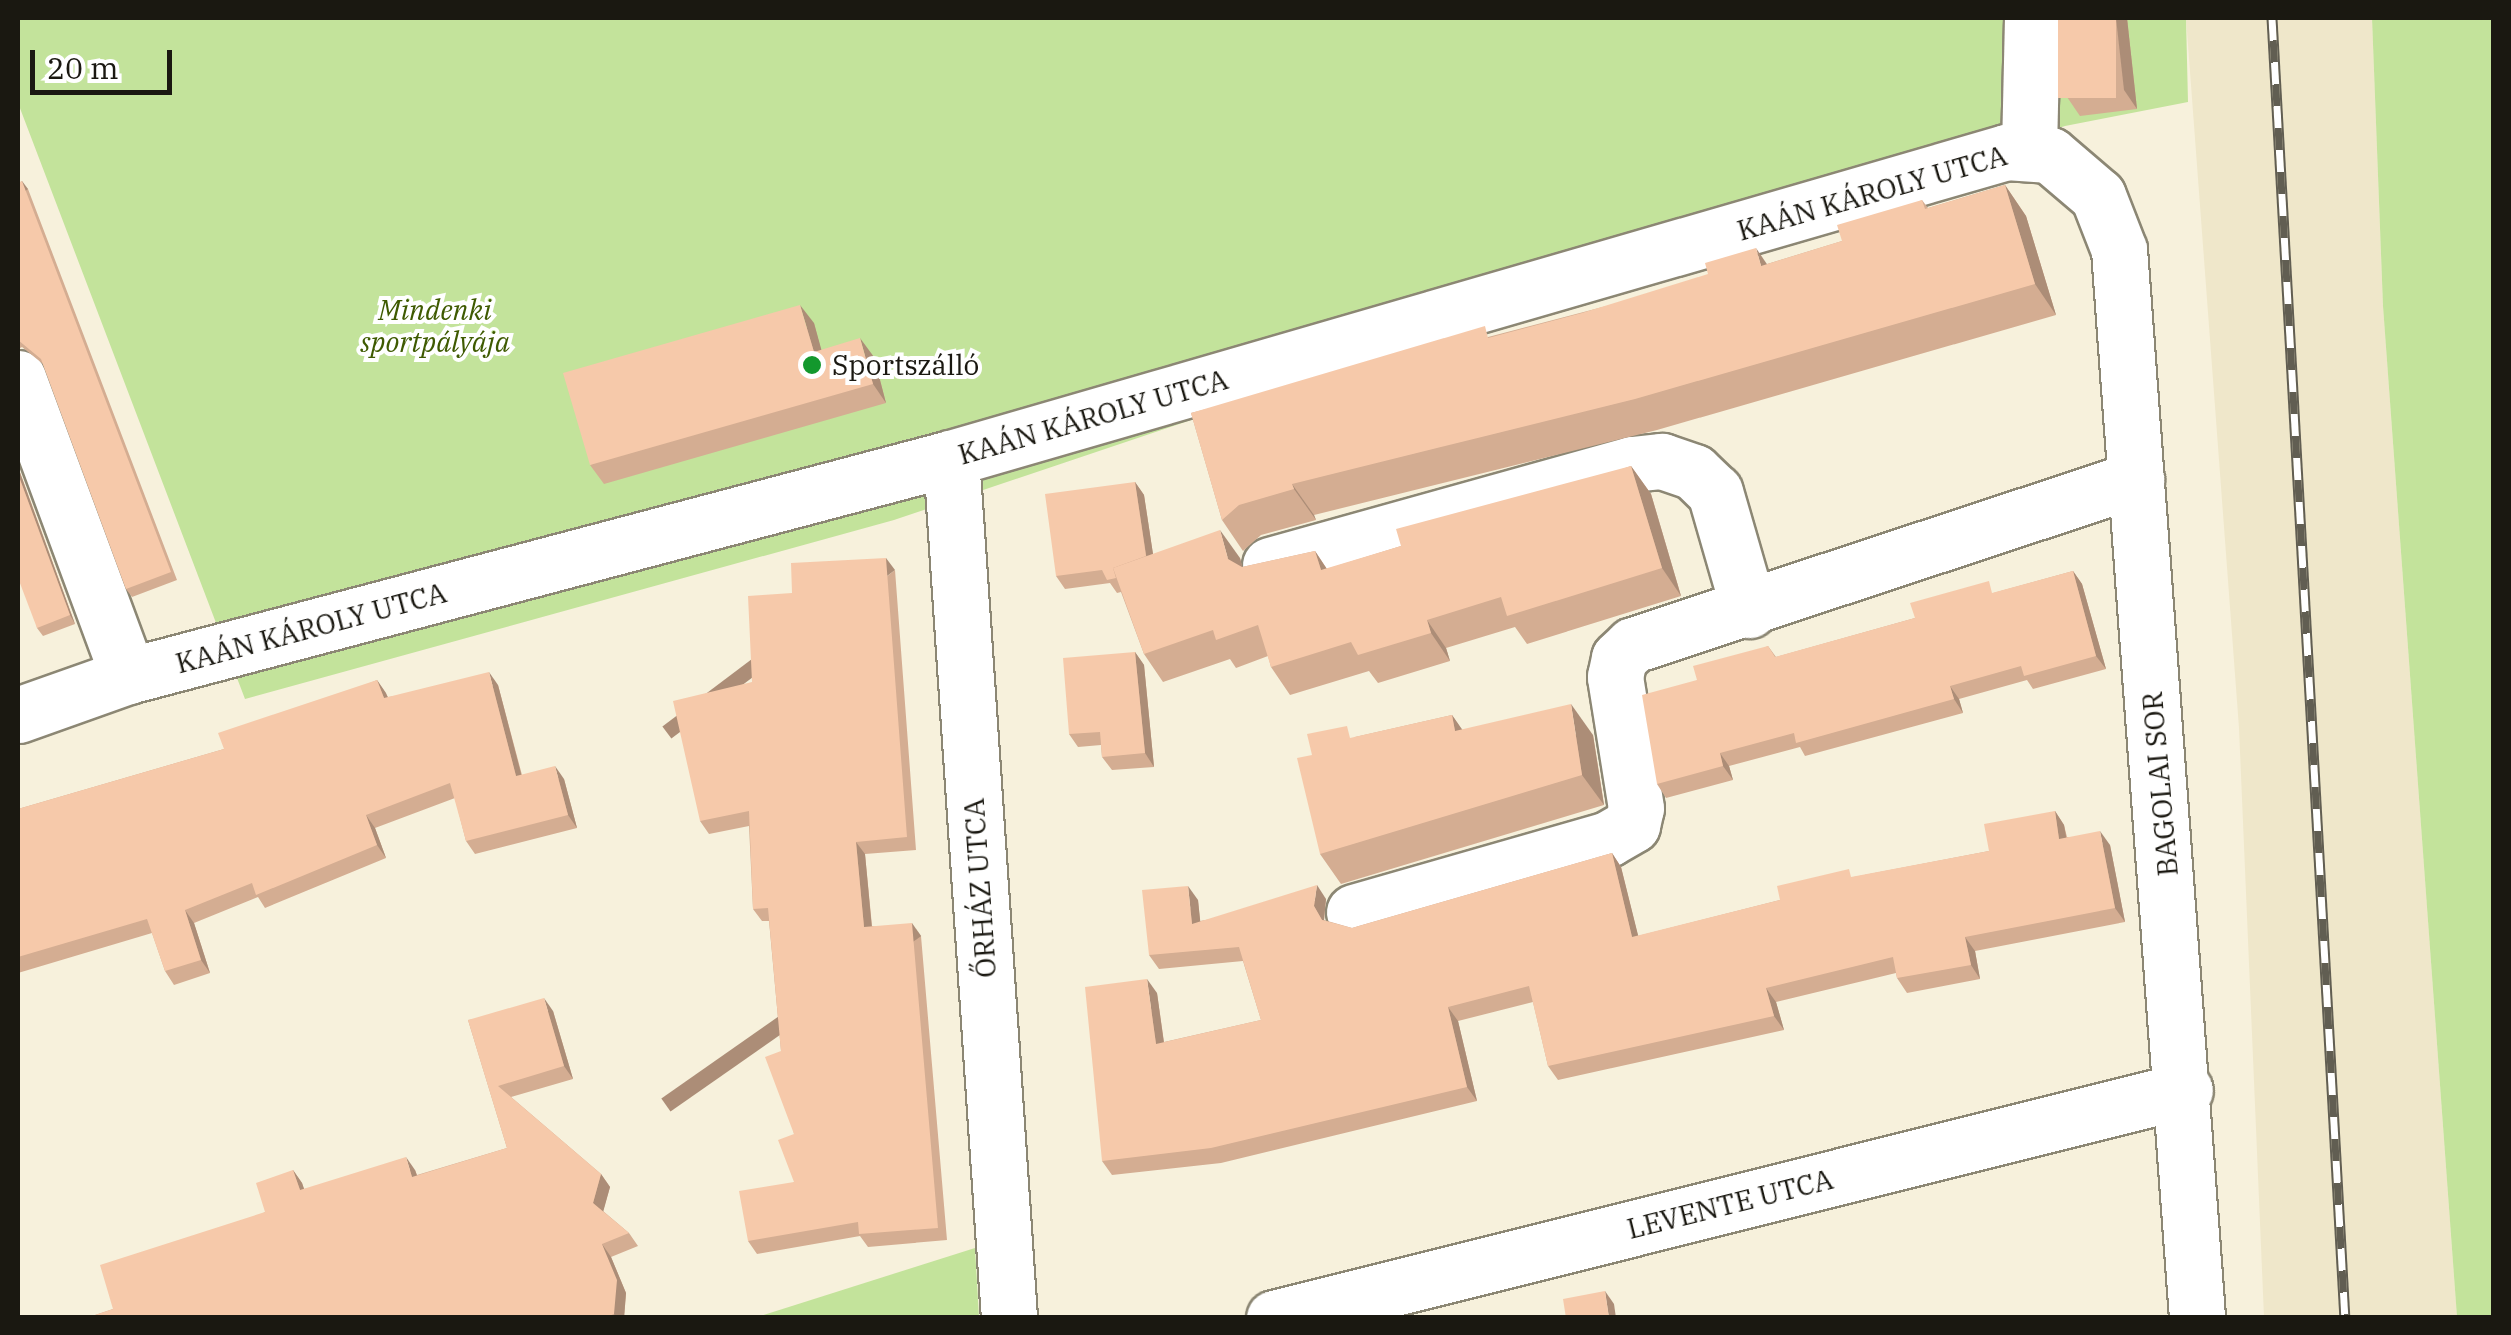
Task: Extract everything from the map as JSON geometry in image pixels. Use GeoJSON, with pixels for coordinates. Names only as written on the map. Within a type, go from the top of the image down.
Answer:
{"type":"FeatureCollection","features":[{"type":"Feature","properties":{"kind":"street"},"geometry":{"type":"LineString","coordinates":[[2029,150],[2032,18]]}},
{"type":"Feature","properties":{"kind":"street","name":"KAÁN KÁROLY UTCA"},"geometry":{"type":"LineString","coordinates":[[18,715],[128,676],[951,458],[2029,150],[2067,166],[2098,196],[2119,250]]}},
{"type":"Feature","properties":{"kind":"street","name":"BAGOLAI SOR"},"geometry":{"type":"LineString","coordinates":[[2119,250],[2185,1090],[2197,1318]]}},
{"type":"Feature","properties":{"kind":"street"},"geometry":{"type":"LineString","coordinates":[[18,378],[128,676]]}},
{"type":"Feature","properties":{"kind":"street","name":"ŐRHÁZ UTCA"},"geometry":{"type":"LineString","coordinates":[[951,458],[1009,1318]]}},
{"type":"Feature","properties":{"kind":"street"},"geometry":{"type":"LineString","coordinates":[[1270,565],[1632,464],[1662,461],[1694,472],[1715,492],[1748,610]]}},
{"type":"Feature","properties":{"kind":"street"},"geometry":{"type":"LineString","coordinates":[[1354,912],[1622,834],[1636,808],[1615,677],[1618,658],[1633,645],[2136,479]]}},
{"type":"Feature","properties":{"kind":"street","name":"LEVENTE UTCA"},"geometry":{"type":"LineString","coordinates":[[1274,1318],[2185,1090]]}},
{"type":"Feature","properties":{"kind":"shaded area"},"geometry":{"type":"Polygon","coordinates":[[[2186,18],[2372,18],[2383,306],[2457,1317],[2264,1317],[2239,728],[2186,18]]]}},
{"type":"Feature","properties":{"kind":"green space","name":"Mindenki sportpályája"},"geometry":{"type":"Polygon","coordinates":[[[18,18],[2186,18],[2188,102],[2065,126],[894,520],[245,699],[18,103],[18,18]]]}},
{"type":"Feature","properties":{"kind":"green space"},"geometry":{"type":"Polygon","coordinates":[[[2372,18],[2493,18],[2493,1317],[2457,1317],[2383,306],[2372,18]]]}},
{"type":"Feature","properties":{"kind":"green space"},"geometry":{"type":"Polygon","coordinates":[[[975,1248],[979,1317],[757,1317],[975,1248]]]}},
{"type":"Feature","properties":{"kind":"building"},"geometry":{"type":"Polygon","coordinates":[[[2058,18],[2116,18],[2116,98],[2058,98],[2058,18]]]}},
{"type":"Feature","properties":{"kind":"building"},"geometry":{"type":"Polygon","coordinates":[[[22,181],[171,572],[126,589],[41,359],[18,340],[18,183],[22,181]]]}},
{"type":"Feature","properties":{"kind":"building"},"geometry":{"type":"Polygon","coordinates":[[[2005,185],[2035,284],[1635,399],[1292,484],[1294,489],[1239,505],[1222,520],[1191,413],[1485,326],[1488,338],[1582,313],[1708,274],[1705,263],[1756,248],[1761,266],[1842,241],[1837,225],[1922,200],[1925,209],[2005,185]]]}},
{"type":"Feature","properties":{"kind":"building"},"geometry":{"type":"Polygon","coordinates":[[[800,305],[814,352],[860,338],[873,384],[590,465],[563,373],[800,305]]]}},
{"type":"Feature","properties":{"kind":"building"},"geometry":{"type":"Polygon","coordinates":[[[1631,466],[1662,568],[1507,616],[1501,597],[1427,620],[1431,633],[1358,655],[1351,642],[1271,667],[1258,625],[1216,640],[1213,630],[1144,654],[1113,568],[1220,530],[1228,559],[1242,567],[1315,551],[1321,570],[1401,546],[1396,529],[1631,466]]]}},
{"type":"Feature","properties":{"kind":"building"},"geometry":{"type":"Polygon","coordinates":[[[18,474],[70,615],[37,628],[18,578],[18,474]]]}},
{"type":"Feature","properties":{"kind":"building"},"geometry":{"type":"Polygon","coordinates":[[[1135,482],[1146,556],[1113,568],[1116,578],[1107,580],[1102,570],[1056,576],[1045,494],[1135,482]]]}},
{"type":"Feature","properties":{"kind":"building"},"geometry":{"type":"Polygon","coordinates":[[[886,558],[907,837],[856,842],[864,927],[912,923],[938,1228],[859,1234],[858,1222],[748,1241],[739,1191],[794,1182],[778,1140],[794,1134],[765,1057],[781,1051],[768,908],[753,909],[749,811],[700,821],[673,701],[752,682],[748,596],[792,593],[791,563],[886,558]]]}},
{"type":"Feature","properties":{"kind":"building"},"geometry":{"type":"Polygon","coordinates":[[[2073,571],[2096,656],[2024,676],[2021,666],[1950,686],[1954,699],[1796,743],[1794,733],[1720,753],[1723,766],[1657,784],[1642,695],[1697,680],[1693,666],[1768,646],[1775,657],[1915,618],[1910,603],[1989,581],[1992,593],[2073,571]]]}},
{"type":"Feature","properties":{"kind":"building"},"geometry":{"type":"Polygon","coordinates":[[[1135,652],[1145,753],[1102,757],[1100,732],[1069,734],[1063,658],[1135,652]]]}},
{"type":"Feature","properties":{"kind":"building"},"geometry":{"type":"Polygon","coordinates":[[[489,672],[516,776],[555,766],[568,815],[466,841],[450,783],[366,815],[377,845],[256,895],[252,883],[185,910],[201,960],[165,971],[147,919],[18,957],[18,809],[224,749],[218,733],[377,680],[384,698],[489,672]]]}},
{"type":"Feature","properties":{"kind":"building"},"geometry":{"type":"Polygon","coordinates":[[[1571,704],[1582,775],[1320,854],[1297,758],[1312,755],[1307,734],[1347,726],[1350,738],[1452,715],[1455,731],[1571,704]]]}},
{"type":"Feature","properties":{"kind":"building"},"geometry":{"type":"Polygon","coordinates":[[[2055,811],[2059,839],[2100,831],[2115,908],[1965,937],[1971,965],[1897,978],[1893,957],[1766,988],[1774,1016],[1548,1066],[1529,986],[1448,1007],[1467,1087],[1211,1148],[1102,1161],[1085,987],[1147,979],[1156,1044],[1261,1020],[1239,947],[1149,955],[1142,890],[1188,886],[1192,924],[1317,885],[1314,906],[1322,920],[1352,928],[1612,853],[1632,937],[1780,900],[1777,886],[1849,869],[1851,877],[1989,851],[1984,824],[2055,811]]]}},
{"type":"Feature","properties":{"kind":"building"},"geometry":{"type":"Polygon","coordinates":[[[544,998],[564,1066],[498,1086],[601,1174],[593,1203],[629,1233],[602,1244],[617,1280],[614,1314],[604,1318],[86,1318],[113,1309],[100,1265],[265,1212],[256,1183],[293,1170],[300,1190],[406,1157],[412,1177],[507,1148],[468,1020],[544,998]]]}},
{"type":"Feature","properties":{"kind":"building"},"geometry":{"type":"Polygon","coordinates":[[[1605,1291],[1609,1318],[1566,1318],[1563,1299],[1605,1291]]]}},
{"type":"Feature","properties":{"kind":"railway"},"geometry":{"type":"LineString","coordinates":[[2272,18],[2345,1318]]}},
{"type":"Feature","properties":{"kind":"place","name":"Sportszálló"},"geometry":{"type":"Point","coordinates":[812,365]}}]}
